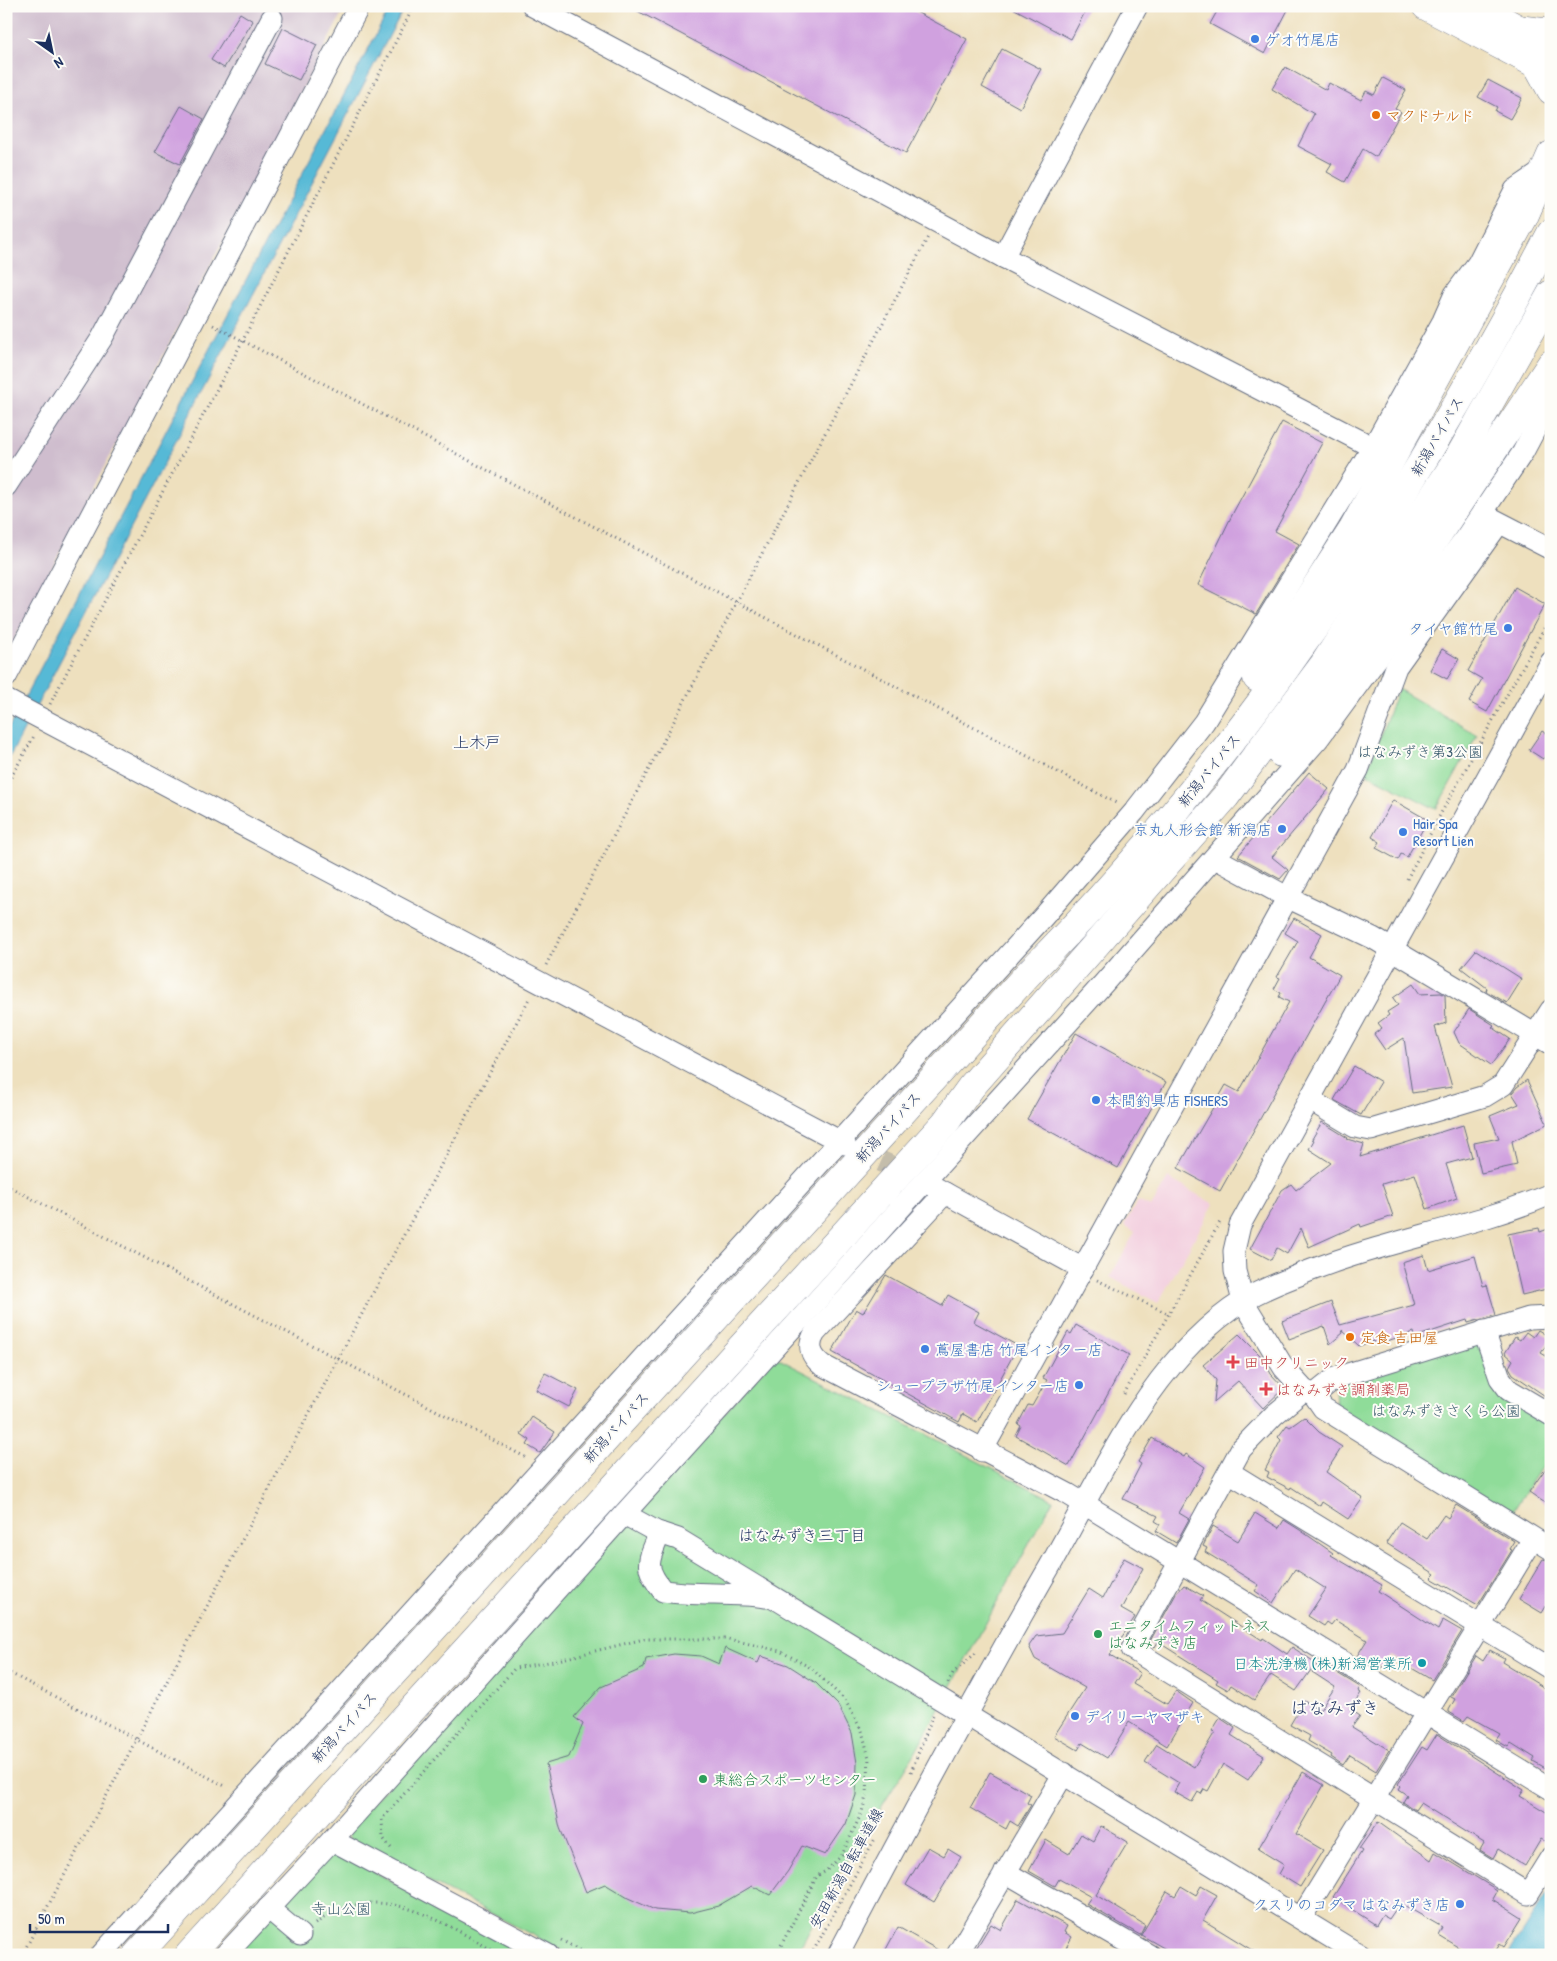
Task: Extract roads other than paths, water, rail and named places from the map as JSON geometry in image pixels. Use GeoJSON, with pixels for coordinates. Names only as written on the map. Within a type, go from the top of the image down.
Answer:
{"type":"FeatureCollection","features":[{"type":"Feature","properties":{"kind":"main road"},"geometry":{"type":"LineString","coordinates":[[1426,6],[1547,62]]}},
{"type":"Feature","properties":{"kind":"main road"},"geometry":{"type":"LineString","coordinates":[[1477,6],[1517,29],[1547,62],[1551,90]]}},
{"type":"Feature","properties":{"kind":"main road"},"geometry":{"type":"LineString","coordinates":[[1517,29],[1551,33]]}},
{"type":"Feature","properties":{"kind":"main road"},"geometry":{"type":"LineString","coordinates":[[1027,975],[1074,908],[1186,776],[1264,668],[1353,529],[1524,216],[1548,167],[1551,137]]}},
{"type":"Feature","properties":{"kind":"main road","name":"新潟バイパス"},"geometry":{"type":"LineString","coordinates":[[137,1955],[1027,975],[1084,917],[1203,780],[1275,684],[1349,579],[1394,509],[1509,314],[1551,233]]}},
{"type":"Feature","properties":{"kind":"main road","name":"新潟バイパス"},"geometry":{"type":"LineString","coordinates":[[189,1955],[945,1123],[970,1087],[1226,796],[1324,664],[1395,557],[1459,457],[1551,294]]}},
{"type":"Feature","properties":{"kind":"main road"},"geometry":{"type":"LineString","coordinates":[[945,1123],[982,1096],[1232,815],[1325,697],[1416,567],[1551,364]]}},
{"type":"Feature","properties":{"kind":"street"},"geometry":{"type":"LineString","coordinates":[[6,677],[293,127],[359,6]]}},
{"type":"Feature","properties":{"kind":"street"},"geometry":{"type":"LineString","coordinates":[[533,6],[1003,257],[1376,449]]}},
{"type":"Feature","properties":{"kind":"street"},"geometry":{"type":"LineString","coordinates":[[1003,257],[1137,6]]}},
{"type":"Feature","properties":{"kind":"street"},"geometry":{"type":"LineString","coordinates":[[6,486],[102,338],[272,18]]}},
{"type":"Feature","properties":{"kind":"street"},"geometry":{"type":"LineString","coordinates":[[101,1955],[542,1468],[842,1143],[1134,812],[1204,722],[1376,449],[1443,321],[1455,294],[1478,263],[1516,190],[1548,167]]}},
{"type":"Feature","properties":{"kind":"street"},"geometry":{"type":"LineString","coordinates":[[982,1451],[1362,762],[1396,667],[1484,514],[1523,452],[1551,399]]}},
{"type":"Feature","properties":{"kind":"street"},"geometry":{"type":"LineString","coordinates":[[1484,514],[1551,549]]}},
{"type":"Feature","properties":{"kind":"street"},"geometry":{"type":"LineString","coordinates":[[224,1955],[332,1840],[921,1180],[1215,858],[1318,739],[1484,514]]}},
{"type":"Feature","properties":{"kind":"street"},"geometry":{"type":"LineString","coordinates":[[1301,1918],[1480,1625],[1542,1544],[1336,1418],[1323,1408],[1284,1368],[1243,1301],[1235,1271],[1234,1251],[1240,1225],[1551,662]]}},
{"type":"Feature","properties":{"kind":"street"},"geometry":{"type":"LineString","coordinates":[[8,701],[538,980],[842,1143]]}},
{"type":"Feature","properties":{"kind":"street"},"geometry":{"type":"LineString","coordinates":[[1215,858],[1287,897],[1373,938],[1544,1040]]}},
{"type":"Feature","properties":{"kind":"street"},"geometry":{"type":"LineString","coordinates":[[1310,1100],[1355,1127],[1371,1130],[1486,1096],[1503,1086],[1544,1040],[1551,1010]]}},
{"type":"Feature","properties":{"kind":"street"},"geometry":{"type":"LineString","coordinates":[[921,1180],[1083,1270]]}},
{"type":"Feature","properties":{"kind":"street"},"geometry":{"type":"LineString","coordinates":[[945,1193],[815,1333],[810,1342],[811,1352],[822,1365],[1085,1504],[1551,1789]]}},
{"type":"Feature","properties":{"kind":"street"},"geometry":{"type":"LineString","coordinates":[[838,1955],[966,1713],[1138,1410],[1161,1380],[1208,1329],[1243,1301],[1287,1280],[1376,1248],[1491,1215],[1551,1194]]}},
{"type":"Feature","properties":{"kind":"street"},"geometry":{"type":"LineString","coordinates":[[1551,1317],[1529,1318],[1335,1378],[1309,1392],[1274,1415],[1241,1449],[1132,1649],[1373,1800],[1528,1894],[1551,1857]]}},
{"type":"Feature","properties":{"kind":"street"},"geometry":{"type":"LineString","coordinates":[[1484,1331],[1500,1378],[1510,1390],[1551,1415]]}},
{"type":"Feature","properties":{"kind":"street"},"geometry":{"type":"LineString","coordinates":[[1228,1472],[1551,1669]]}},
{"type":"Feature","properties":{"kind":"street"},"geometry":{"type":"LineString","coordinates":[[624,1514],[660,1533],[678,1539],[1360,1955]]}},
{"type":"Feature","properties":{"kind":"street"},"geometry":{"type":"LineString","coordinates":[[660,1533],[648,1566],[651,1576],[663,1591],[679,1594],[740,1593],[776,1598]]}},
{"type":"Feature","properties":{"kind":"street"},"geometry":{"type":"LineString","coordinates":[[957,1955],[1064,1774]]}},
{"type":"Feature","properties":{"kind":"street"},"geometry":{"type":"LineString","coordinates":[[332,1840],[551,1945]]}},
{"type":"Feature","properties":{"kind":"street"},"geometry":{"type":"LineString","coordinates":[[1005,1872],[1148,1955]]}},
{"type":"Feature","properties":{"kind":"street"},"geometry":{"type":"LineString","coordinates":[[268,1908],[300,1935]]}},
{"type":"Feature","properties":{"kind":"water"},"geometry":{"type":"Polygon","coordinates":[[[391,6],[405,6],[6,764],[6,733],[391,6]]]}},
{"type":"Feature","properties":{"kind":"water"},"geometry":{"type":"Polygon","coordinates":[[[1551,1887],[1551,1955],[1508,1955],[1551,1887]]]}},
{"type":"Feature","properties":{"kind":"tunnel"},"geometry":{"type":"LineString","coordinates":[[852,1148],[915,1177]]}},
{"type":"Feature","properties":{"kind":"place","name":"ゲオ竹尾店"},"geometry":{"type":"Point","coordinates":[1255,39]}},
{"type":"Feature","properties":{"kind":"place","name":"マクドナルド"},"geometry":{"type":"Point","coordinates":[1376,115]}},
{"type":"Feature","properties":{"kind":"place","name":"タイヤ館竹尾"},"geometry":{"type":"Point","coordinates":[1508,628]}},
{"type":"Feature","properties":{"kind":"place","name":"京丸人形会館 新潟店"},"geometry":{"type":"Point","coordinates":[1282,829]}},
{"type":"Feature","properties":{"kind":"place","name":"Hair Spa Resort Lien"},"geometry":{"type":"Point","coordinates":[1403,832]}},
{"type":"Feature","properties":{"kind":"place","name":"本間釣具店 FISHERS"},"geometry":{"type":"Point","coordinates":[1096,1100]}},
{"type":"Feature","properties":{"kind":"place","name":"定食 吉田屋"},"geometry":{"type":"Point","coordinates":[1350,1337]}},
{"type":"Feature","properties":{"kind":"place","name":"蔦屋書店 竹尾インター店"},"geometry":{"type":"Point","coordinates":[925,1349]}},
{"type":"Feature","properties":{"kind":"place","name":"田中クリニック"},"geometry":{"type":"Point","coordinates":[1233,1362]}},
{"type":"Feature","properties":{"kind":"place","name":"シュープラザ竹尾インター店"},"geometry":{"type":"Point","coordinates":[1079,1385]}},
{"type":"Feature","properties":{"kind":"place","name":"はなみずき調剤薬局"},"geometry":{"type":"Point","coordinates":[1266,1389]}},
{"type":"Feature","properties":{"kind":"place","name":"エニタイムフィットネス はなみずき店"},"geometry":{"type":"Point","coordinates":[1098,1634]}},
{"type":"Feature","properties":{"kind":"place","name":"日本洗浄機 (株)新潟営業所"},"geometry":{"type":"Point","coordinates":[1422,1663]}},
{"type":"Feature","properties":{"kind":"place","name":"デイリーヤマザキ"},"geometry":{"type":"Point","coordinates":[1075,1716]}},
{"type":"Feature","properties":{"kind":"place","name":"東総合スポーツセンター"},"geometry":{"type":"Point","coordinates":[703,1779]}},
{"type":"Feature","properties":{"kind":"place","name":"クスリのコダマ はなみずき店"},"geometry":{"type":"Point","coordinates":[1460,1904]}},
{"type":"Feature","properties":{"kind":"district","name":"上木戸"},"geometry":{"type":"Point","coordinates":[477,742]}},
{"type":"Feature","properties":{"kind":"district","name":"はなみずき三丁目"},"geometry":{"type":"Point","coordinates":[802,1535]}},
{"type":"Feature","properties":{"kind":"district","name":"はなみずき"},"geometry":{"type":"Point","coordinates":[1335,1707]}},
{"type":"Feature","properties":{"kind":"park label","name":"はなみずき第3公園"},"geometry":{"type":"Point","coordinates":[1420,751]}},
{"type":"Feature","properties":{"kind":"park label","name":"はなみずきさくら公園"},"geometry":{"type":"Point","coordinates":[1446,1410]}},
{"type":"Feature","properties":{"kind":"park label","name":"寺山公園"},"geometry":{"type":"Point","coordinates":[341,1908]}}]}
